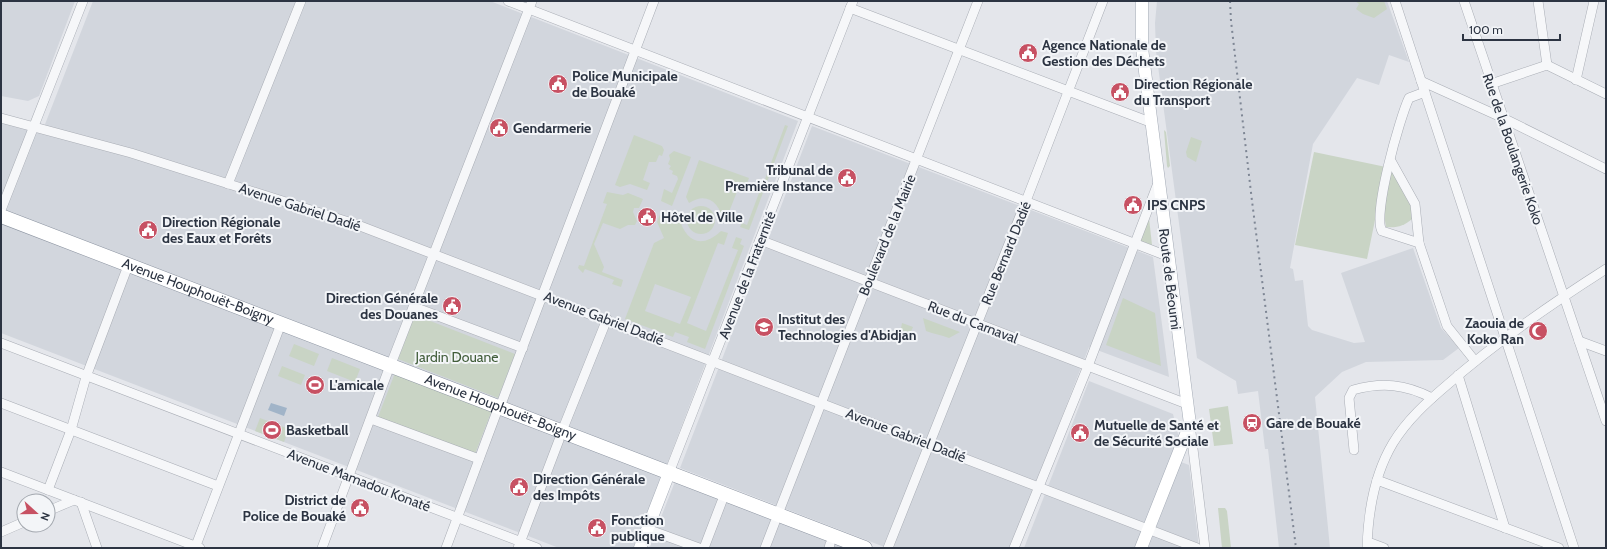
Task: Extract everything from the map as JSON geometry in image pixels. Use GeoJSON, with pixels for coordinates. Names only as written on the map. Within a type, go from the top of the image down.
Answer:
{"type":"FeatureCollection","features":[{"type":"Feature","properties":{"kind":"highway","name":"Avenue Houphouët-Boigny"},"geometry":{"type":"LineString","coordinates":[[1,216],[389,367],[560,436],[776,518],[833,546]]}},
{"type":"Feature","properties":{"kind":"highway","name":"Avenue Houphouët-Boigny"},"geometry":{"type":"LineString","coordinates":[[1,225],[126,271],[278,330],[389,367]]}},
{"type":"Feature","properties":{"kind":"highway","name":"Avenue Houphouët-Boigny"},"geometry":{"type":"LineString","coordinates":[[668,477],[722,501],[865,548]]}},
{"type":"Feature","properties":{"kind":"main road","name":"Route de Béoumi"},"geometry":{"type":"LineString","coordinates":[[1142,1],[1142,48],[1150,122],[1190,424]]}},
{"type":"Feature","properties":{"kind":"main road"},"geometry":{"type":"LineString","coordinates":[[1141,548],[1190,424]]}},
{"type":"Feature","properties":{"kind":"main road","name":"Avenue de la Fraternité"},"geometry":{"type":"LineString","coordinates":[[640,548],[668,477]]}},
{"type":"Feature","properties":{"kind":"street"},"geometry":{"type":"LineString","coordinates":[[1,210],[83,1]]}},
{"type":"Feature","properties":{"kind":"street"},"geometry":{"type":"LineString","coordinates":[[228,184],[301,1]]}},
{"type":"Feature","properties":{"kind":"street"},"geometry":{"type":"LineString","coordinates":[[508,1],[531,5],[636,51],[1167,256]]}},
{"type":"Feature","properties":{"kind":"street"},"geometry":{"type":"LineString","coordinates":[[446,548],[654,1]]}},
{"type":"Feature","properties":{"kind":"street","name":"Boulevard de la Mairie"},"geometry":{"type":"LineString","coordinates":[[765,548],[978,1]]}},
{"type":"Feature","properties":{"kind":"street","name":"Rue Bernard Dadié"},"geometry":{"type":"LineString","coordinates":[[888,548],[1026,202],[1103,1]]}},
{"type":"Feature","properties":{"kind":"street"},"geometry":{"type":"LineString","coordinates":[[1395,1],[1507,338],[1574,548]]}},
{"type":"Feature","properties":{"kind":"street","name":"Rue de la Boulangerie Koko"},"geometry":{"type":"LineString","coordinates":[[1464,1],[1564,296]]}},
{"type":"Feature","properties":{"kind":"street"},"geometry":{"type":"LineString","coordinates":[[1538,1],[1547,65]]}},
{"type":"Feature","properties":{"kind":"street"},"geometry":{"type":"LineString","coordinates":[[1576,80],[1594,1]]}},
{"type":"Feature","properties":{"kind":"street"},"geometry":{"type":"LineString","coordinates":[[851,4],[960,50],[1150,122]]}},
{"type":"Feature","properties":{"kind":"street","name":"Avenue de la Fraternité"},"geometry":{"type":"LineString","coordinates":[[668,477],[851,4]]}},
{"type":"Feature","properties":{"kind":"street"},"geometry":{"type":"LineString","coordinates":[[322,548],[389,367],[414,307],[531,5]]}},
{"type":"Feature","properties":{"kind":"street"},"geometry":{"type":"LineString","coordinates":[[1491,84],[1547,65],[1606,94]]}},
{"type":"Feature","properties":{"kind":"street"},"geometry":{"type":"LineString","coordinates":[[1421,81],[1503,118],[1606,169]]}},
{"type":"Feature","properties":{"kind":"street"},"geometry":{"type":"LineString","coordinates":[[1420,243],[1382,231],[1379,223],[1385,176],[1391,161],[1401,121],[1410,98],[1425,92]]}},
{"type":"Feature","properties":{"kind":"street","name":"Avenue Gabriel Dadié"},"geometry":{"type":"LineString","coordinates":[[1,118],[131,153],[355,224],[607,319],[1197,548]]}},
{"type":"Feature","properties":{"kind":"street"},"geometry":{"type":"LineString","coordinates":[[1391,161],[1414,204],[1420,243],[1448,326],[1475,361]]}},
{"type":"Feature","properties":{"kind":"street"},"geometry":{"type":"LineString","coordinates":[[1014,548],[1088,366],[1158,183]]}},
{"type":"Feature","properties":{"kind":"street","name":"Rue du Carnaval"},"geometry":{"type":"LineString","coordinates":[[760,240],[1187,404]]}},
{"type":"Feature","properties":{"kind":"street"},"geometry":{"type":"LineString","coordinates":[[1384,548],[1368,545],[1369,521],[1377,480],[1393,443],[1418,411],[1475,361],[1564,296],[1606,269]]}},
{"type":"Feature","properties":{"kind":"street"},"geometry":{"type":"LineString","coordinates":[[48,490],[71,430],[86,377],[126,271]]}},
{"type":"Feature","properties":{"kind":"street"},"geometry":{"type":"LineString","coordinates":[[1564,296],[1606,421]]}},
{"type":"Feature","properties":{"kind":"street"},"geometry":{"type":"LineString","coordinates":[[414,307],[523,348]]}},
{"type":"Feature","properties":{"kind":"street"},"geometry":{"type":"LineString","coordinates":[[520,545],[560,436],[607,319]]}},
{"type":"Feature","properties":{"kind":"street"},"geometry":{"type":"LineString","coordinates":[[1,472],[197,547],[218,486],[278,330]]}},
{"type":"Feature","properties":{"kind":"street"},"geometry":{"type":"LineString","coordinates":[[1579,341],[1606,351]]}},
{"type":"Feature","properties":{"kind":"street","name":"Avenue Mamadou Konaté"},"geometry":{"type":"LineString","coordinates":[[1,343],[86,377],[457,518],[520,545],[537,548]]}},
{"type":"Feature","properties":{"kind":"street"},"geometry":{"type":"LineString","coordinates":[[1458,375],[1505,528]]}},
{"type":"Feature","properties":{"kind":"street"},"geometry":{"type":"LineString","coordinates":[[1354,450],[1349,398],[1353,390],[1366,386],[1394,385],[1415,389],[1432,398]]}},
{"type":"Feature","properties":{"kind":"street"},"geometry":{"type":"LineString","coordinates":[[1,403],[218,486]]}},
{"type":"Feature","properties":{"kind":"street"},"geometry":{"type":"LineString","coordinates":[[371,419],[479,459]]}},
{"type":"Feature","properties":{"kind":"street"},"geometry":{"type":"LineString","coordinates":[[1190,424],[1205,548]]}},
{"type":"Feature","properties":{"kind":"street"},"geometry":{"type":"LineString","coordinates":[[1377,480],[1559,548]]}},
{"type":"Feature","properties":{"kind":"street"},"geometry":{"type":"LineString","coordinates":[[56,508],[77,501]]}},
{"type":"Feature","properties":{"kind":"street"},"geometry":{"type":"LineString","coordinates":[[77,501],[97,548]]}},
{"type":"Feature","properties":{"kind":"street"},"geometry":{"type":"LineString","coordinates":[[704,548],[722,501]]}},
{"type":"Feature","properties":{"kind":"street"},"geometry":{"type":"LineString","coordinates":[[1,532],[16,525]]}},
{"type":"Feature","properties":{"kind":"street"},"geometry":{"type":"LineString","coordinates":[[647,529],[699,548]]}},
{"type":"Feature","properties":{"kind":"shaded area"},"geometry":{"type":"Polygon","coordinates":[[[1,1],[75,1],[39,96],[28,101],[1,96],[1,1]]]}},
{"type":"Feature","properties":{"kind":"shaded area"},"geometry":{"type":"Polygon","coordinates":[[[93,1],[490,1],[798,121],[635,548],[559,548],[1,333],[1,120],[42,132],[93,1]]]}},
{"type":"Feature","properties":{"kind":"shaded area"},"geometry":{"type":"Polygon","coordinates":[[[1157,1],[1387,1],[1409,62],[1389,55],[1379,85],[1357,78],[1313,144],[1290,268],[1293,269],[1295,281],[1303,280],[1308,326],[1312,330],[1354,343],[1365,342],[1341,273],[1413,248],[1441,328],[1459,348],[1443,360],[1366,362],[1342,372],[1315,397],[1330,548],[1279,548],[1268,449],[1265,449],[1258,391],[1238,394],[1236,381],[1197,358],[1156,51],[1155,23],[1157,1]]]}},
{"type":"Feature","properties":{"kind":"shaded area"},"geometry":{"type":"Polygon","coordinates":[[[812,126],[1153,257],[1169,377],[1089,347],[1011,548],[887,548],[680,468],[812,126]]]}},
{"type":"Feature","properties":{"kind":"shaded area"},"geometry":{"type":"Polygon","coordinates":[[[1089,381],[1173,414],[1179,438],[1136,548],[1024,548],[1089,381]]]}},
{"type":"Feature","properties":{"kind":"shaded area"},"geometry":{"type":"Polygon","coordinates":[[[1181,462],[1189,465],[1199,548],[1148,548],[1181,462]]]}},
{"type":"Feature","properties":{"kind":"shaded area"},"geometry":{"type":"Polygon","coordinates":[[[676,479],[854,548],[649,548],[676,479]]]}},
{"type":"Feature","properties":{"kind":"green space"},"geometry":{"type":"Polygon","coordinates":[[[1355,1],[1384,1],[1387,9],[1374,18],[1363,14],[1356,9],[1359,4],[1355,1]]]}},
{"type":"Feature","properties":{"kind":"green space"},"geometry":{"type":"Polygon","coordinates":[[[785,125],[788,126],[749,230],[740,227],[742,223],[747,225],[759,193],[754,191],[758,180],[764,182],[785,125]]]}},
{"type":"Feature","properties":{"kind":"green space"},"geometry":{"type":"Polygon","coordinates":[[[1164,130],[1166,132],[1170,166],[1168,168],[1167,166],[1164,130]]]}},
{"type":"Feature","properties":{"kind":"green space"},"geometry":{"type":"Polygon","coordinates":[[[634,135],[662,146],[664,150],[662,156],[659,155],[656,162],[649,162],[643,180],[650,183],[647,190],[630,184],[620,187],[615,185],[634,135]]]}},
{"type":"Feature","properties":{"kind":"green space"},"geometry":{"type":"Polygon","coordinates":[[[1191,137],[1202,141],[1196,162],[1187,157],[1186,152],[1191,137]]]}},
{"type":"Feature","properties":{"kind":"green space"},"geometry":{"type":"Polygon","coordinates":[[[674,151],[691,157],[672,206],[661,201],[664,189],[672,193],[678,179],[677,176],[672,174],[673,171],[669,169],[671,166],[668,164],[670,159],[669,155],[674,151]]]}},
{"type":"Feature","properties":{"kind":"green space"},"geometry":{"type":"Polygon","coordinates":[[[1314,152],[1386,167],[1367,259],[1295,245],[1314,152]]]}},
{"type":"Feature","properties":{"kind":"green space"},"geometry":{"type":"Polygon","coordinates":[[[699,160],[749,178],[746,186],[740,184],[729,212],[735,215],[732,223],[723,221],[719,209],[712,201],[701,198],[689,203],[686,197],[699,160]]]}},
{"type":"Feature","properties":{"kind":"green space"},"geometry":{"type":"Polygon","coordinates":[[[1395,167],[1410,199],[1412,219],[1400,226],[1386,227],[1382,203],[1387,177],[1395,167]]]}},
{"type":"Feature","properties":{"kind":"green space"},"geometry":{"type":"Polygon","coordinates":[[[607,192],[623,195],[628,193],[643,199],[639,208],[634,208],[633,212],[637,221],[635,225],[628,225],[620,229],[603,223],[594,244],[604,267],[602,272],[623,280],[621,287],[612,284],[614,280],[585,269],[583,273],[578,268],[579,265],[584,266],[607,204],[603,203],[607,192]]]}},
{"type":"Feature","properties":{"kind":"green space"},"geometry":{"type":"Polygon","coordinates":[[[701,206],[711,210],[715,220],[711,230],[701,234],[691,230],[687,220],[691,210],[701,206]]]}},
{"type":"Feature","properties":{"kind":"green space"},"geometry":{"type":"Polygon","coordinates":[[[663,211],[679,217],[685,232],[695,240],[707,240],[714,237],[721,231],[728,233],[724,245],[718,243],[687,323],[706,331],[738,250],[732,248],[736,237],[742,239],[740,244],[744,246],[705,349],[687,342],[689,337],[675,332],[673,337],[625,319],[654,243],[664,238],[657,222],[661,212],[663,211]],[[655,284],[645,311],[680,324],[691,297],[655,284]]]}},
{"type":"Feature","properties":{"kind":"green space"},"geometry":{"type":"Polygon","coordinates":[[[1149,218],[1152,245],[1140,241],[1149,218]]]}},
{"type":"Feature","properties":{"kind":"green space"},"geometry":{"type":"Polygon","coordinates":[[[1123,298],[1155,313],[1161,366],[1106,345],[1123,298]]]}},
{"type":"Feature","properties":{"kind":"green space","name":"Jardin Douane"},"geometry":{"type":"Polygon","coordinates":[[[415,315],[515,354],[498,398],[398,359],[415,315]]]}},
{"type":"Feature","properties":{"kind":"green space"},"geometry":{"type":"Polygon","coordinates":[[[923,318],[960,332],[949,338],[926,331],[923,318]]]}},
{"type":"Feature","properties":{"kind":"green space"},"geometry":{"type":"Polygon","coordinates":[[[902,323],[913,327],[909,336],[900,333],[902,323]]]}},
{"type":"Feature","properties":{"kind":"green space"},"geometry":{"type":"Polygon","coordinates":[[[294,344],[319,354],[314,366],[289,356],[294,344]]]}},
{"type":"Feature","properties":{"kind":"green space"},"geometry":{"type":"Polygon","coordinates":[[[332,358],[360,369],[355,382],[327,371],[332,358]]]}},
{"type":"Feature","properties":{"kind":"green space"},"geometry":{"type":"Polygon","coordinates":[[[282,366],[305,375],[301,385],[278,376],[282,366]]]}},
{"type":"Feature","properties":{"kind":"green space","name":"Jardin Douane"},"geometry":{"type":"Polygon","coordinates":[[[395,373],[492,410],[475,454],[378,417],[395,373]]]}},
{"type":"Feature","properties":{"kind":"green space"},"geometry":{"type":"Polygon","coordinates":[[[1228,406],[1233,444],[1214,446],[1209,409],[1228,406]]]}},
{"type":"Feature","properties":{"kind":"green space","name":"Basketball"},"geometry":{"type":"Polygon","coordinates":[[[260,418],[289,429],[284,442],[255,431],[260,418]]]}},
{"type":"Feature","properties":{"kind":"green space"},"geometry":{"type":"Polygon","coordinates":[[[1218,508],[1225,508],[1227,511],[1231,548],[1222,548],[1218,508]]]}},
{"type":"Feature","properties":{"kind":"water"},"geometry":{"type":"Polygon","coordinates":[[[271,403],[287,408],[284,416],[268,410],[271,403]]]}},
{"type":"Feature","properties":{"kind":"railway"},"geometry":{"type":"LineString","coordinates":[[1230,1],[1252,201],[1296,548]]}},
{"type":"Feature","properties":{"kind":"place","name":"Agence Nationale de Gestion des Déchets"},"geometry":{"type":"Point","coordinates":[1028,53]}},
{"type":"Feature","properties":{"kind":"place","name":"Police Municipale de Bouaké"},"geometry":{"type":"Point","coordinates":[558,84]}},
{"type":"Feature","properties":{"kind":"place","name":"Direction Régionale du Transport"},"geometry":{"type":"Point","coordinates":[1120,92]}},
{"type":"Feature","properties":{"kind":"place","name":"Gendarmerie"},"geometry":{"type":"Point","coordinates":[499,128]}},
{"type":"Feature","properties":{"kind":"place","name":"Tribunal de Première Instance"},"geometry":{"type":"Point","coordinates":[847,178]}},
{"type":"Feature","properties":{"kind":"place","name":"IPS CNPS"},"geometry":{"type":"Point","coordinates":[1133,205]}},
{"type":"Feature","properties":{"kind":"place","name":"Hôtel de Ville"},"geometry":{"type":"Point","coordinates":[647,217]}},
{"type":"Feature","properties":{"kind":"place","name":"Direction Régionale des Eaux et Forêts"},"geometry":{"type":"Point","coordinates":[148,230]}},
{"type":"Feature","properties":{"kind":"place","name":"Direction Générale des Douanes"},"geometry":{"type":"Point","coordinates":[452,306]}},
{"type":"Feature","properties":{"kind":"place","name":"Institut des Technologies d'Abidjan"},"geometry":{"type":"Point","coordinates":[764,327]}},
{"type":"Feature","properties":{"kind":"place","name":"Zaouia de Koko Ran"},"geometry":{"type":"Point","coordinates":[1538,331]}},
{"type":"Feature","properties":{"kind":"place","name":"L'amicale"},"geometry":{"type":"Point","coordinates":[315,385]}},
{"type":"Feature","properties":{"kind":"place","name":"Gare de Bouaké"},"geometry":{"type":"Point","coordinates":[1252,423]}},
{"type":"Feature","properties":{"kind":"place","name":"Basketball"},"geometry":{"type":"Point","coordinates":[272,430]}},
{"type":"Feature","properties":{"kind":"place","name":"Mutuelle de Santé et de Sécurité Sociale"},"geometry":{"type":"Point","coordinates":[1080,433]}},
{"type":"Feature","properties":{"kind":"place","name":"Direction Générale des Impôts"},"geometry":{"type":"Point","coordinates":[519,487]}},
{"type":"Feature","properties":{"kind":"place","name":"District de Police de Bouaké"},"geometry":{"type":"Point","coordinates":[360,508]}},
{"type":"Feature","properties":{"kind":"place","name":"Fonction publique"},"geometry":{"type":"Point","coordinates":[597,528]}}]}
